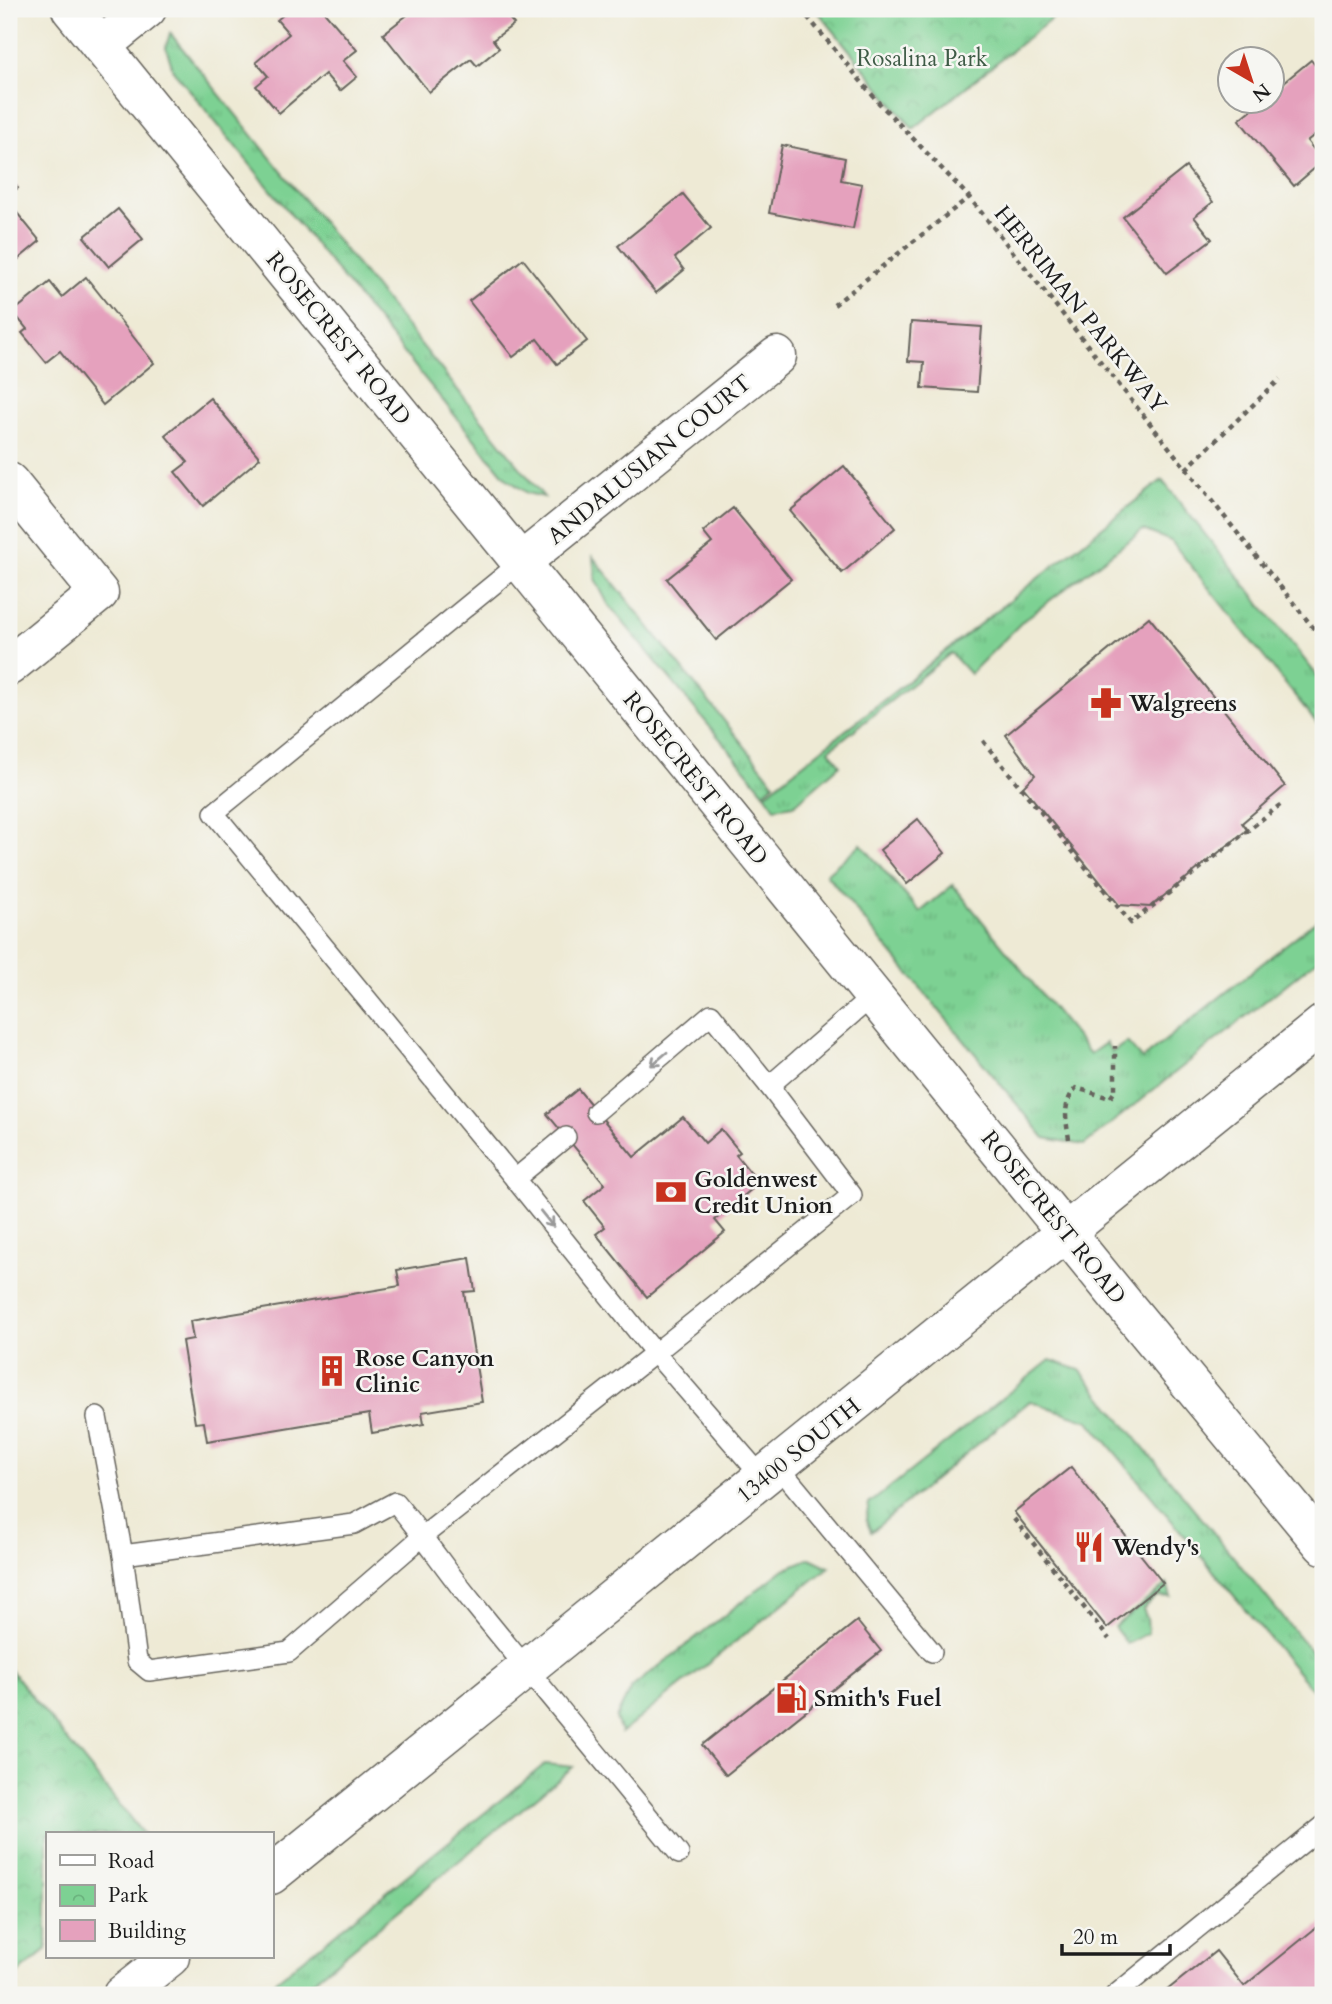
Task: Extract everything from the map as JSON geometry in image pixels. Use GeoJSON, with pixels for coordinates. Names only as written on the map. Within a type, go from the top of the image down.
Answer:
{"type":"FeatureCollection","features":[{"type":"Feature","properties":{"kind":"main road","name":"ROSECREST ROAD"},"geometry":{"type":"LineString","coordinates":[[71,9],[1323,1545]]}},
{"type":"Feature","properties":{"kind":"main road"},"geometry":{"type":"LineString","coordinates":[[101,46],[147,9]]}},
{"type":"Feature","properties":{"kind":"main road","name":"ANDALUSIAN COURT"},"geometry":{"type":"LineString","coordinates":[[521,562],[778,356]]}},
{"type":"Feature","properties":{"kind":"main road"},"geometry":{"type":"LineString","coordinates":[[9,482],[99,593],[9,666]]}},
{"type":"Feature","properties":{"kind":"main road","name":"13400 SOUTH"},"geometry":{"type":"LineString","coordinates":[[273,1873],[1323,1024]]}},
{"type":"Feature","properties":{"kind":"main road"},"geometry":{"type":"LineString","coordinates":[[122,1995],[169,1958]]}},
{"type":"Feature","properties":{"kind":"lane"},"geometry":{"type":"LineString","coordinates":[[521,562],[214,813],[655,1353],[770,1472],[932,1652]]}},
{"type":"Feature","properties":{"kind":"lane"},"geometry":{"type":"LineString","coordinates":[[769,1086],[874,995]]}},
{"type":"Feature","properties":{"kind":"lane"},"geometry":{"type":"LineString","coordinates":[[97,1417],[123,1555],[137,1661],[149,1671],[289,1651],[423,1536],[852,1195],[711,1014],[596,1112]]}},
{"type":"Feature","properties":{"kind":"lane"},"geometry":{"type":"LineString","coordinates":[[515,1179],[566,1136]]}},
{"type":"Feature","properties":{"kind":"lane"},"geometry":{"type":"LineString","coordinates":[[123,1555],[354,1524],[395,1502],[471,1600],[679,1854]]}},
{"type":"Feature","properties":{"kind":"lane"},"geometry":{"type":"LineString","coordinates":[[1115,1995],[1323,1826]]}},
{"type":"Feature","properties":{"kind":"path","name":"HERRIMAN PARKWAY"},"geometry":{"type":"LineString","coordinates":[[801,9],[879,103],[969,197],[1323,640]]}},
{"type":"Feature","properties":{"kind":"path"},"geometry":{"type":"LineString","coordinates":[[834,305],[969,197]]}},
{"type":"Feature","properties":{"kind":"path"},"geometry":{"type":"LineString","coordinates":[[1186,469],[1280,379]]}},
{"type":"Feature","properties":{"kind":"path"},"geometry":{"type":"LineString","coordinates":[[984,741],[1130,923],[1280,805]]}},
{"type":"Feature","properties":{"kind":"path"},"geometry":{"type":"LineString","coordinates":[[1069,1139],[1066,1120],[1068,1097],[1076,1088],[1110,1098],[1115,1091],[1115,1046]]}},
{"type":"Feature","properties":{"kind":"path"},"geometry":{"type":"LineString","coordinates":[[1014,1519],[1109,1639]]}},
{"type":"Feature","properties":{"kind":"green space","name":"Rosalina Park"},"geometry":{"type":"Polygon","coordinates":[[[816,9],[1064,9],[913,129],[816,9]]]}},
{"type":"Feature","properties":{"kind":"green space"},"geometry":{"type":"Polygon","coordinates":[[[170,33],[544,497],[527,493],[506,478],[173,70],[166,47],[170,33]]]}},
{"type":"Feature","properties":{"kind":"green space"},"geometry":{"type":"Polygon","coordinates":[[[1162,480],[1323,683],[1323,731],[1171,541],[1143,530],[1024,620],[970,674],[951,653],[829,750],[840,765],[794,805],[775,808],[765,794],[1162,480]]]}},
{"type":"Feature","properties":{"kind":"green space"},"geometry":{"type":"Polygon","coordinates":[[[593,557],[774,783],[764,792],[608,604],[595,579],[593,557]]]}},
{"type":"Feature","properties":{"kind":"green space"},"geometry":{"type":"Polygon","coordinates":[[[861,844],[920,912],[953,885],[1090,1054],[1106,1043],[1112,1052],[1127,1042],[1142,1059],[1323,915],[1323,955],[1084,1145],[1045,1138],[826,874],[861,844]]]}},
{"type":"Feature","properties":{"kind":"green space"},"geometry":{"type":"Polygon","coordinates":[[[1050,1360],[1080,1370],[1323,1666],[1323,1703],[1089,1421],[1030,1401],[871,1532],[866,1519],[869,1504],[1050,1360]]]}},
{"type":"Feature","properties":{"kind":"green space"},"geometry":{"type":"Polygon","coordinates":[[[810,1558],[829,1567],[621,1733],[616,1718],[631,1688],[784,1569],[810,1558]]]}},
{"type":"Feature","properties":{"kind":"green space"},"geometry":{"type":"Polygon","coordinates":[[[1167,1584],[1171,1597],[1157,1596],[1143,1609],[1148,1633],[1127,1644],[1114,1627],[1167,1584]]]}},
{"type":"Feature","properties":{"kind":"green space"},"geometry":{"type":"Polygon","coordinates":[[[9,1668],[141,1832],[46,1832],[46,1950],[9,1981],[9,1668]]]}},
{"type":"Feature","properties":{"kind":"green space"},"geometry":{"type":"Polygon","coordinates":[[[545,1764],[573,1767],[296,1995],[259,1995],[545,1764]]]}},
{"type":"Feature","properties":{"kind":"building"},"geometry":{"type":"Polygon","coordinates":[[[290,9],[322,9],[357,50],[343,61],[357,77],[340,91],[325,74],[279,113],[256,86],[268,76],[256,62],[289,34],[277,20],[290,9]]]}},
{"type":"Feature","properties":{"kind":"building"},"geometry":{"type":"Polygon","coordinates":[[[415,9],[501,9],[514,24],[493,40],[499,48],[477,66],[471,59],[429,92],[383,34],[415,9]]]}},
{"type":"Feature","properties":{"kind":"building"},"geometry":{"type":"Polygon","coordinates":[[[1311,60],[1323,75],[1323,128],[1307,141],[1323,161],[1294,186],[1239,120],[1244,116],[1286,116],[1286,81],[1311,60]]]}},
{"type":"Feature","properties":{"kind":"building"},"geometry":{"type":"Polygon","coordinates":[[[782,145],[845,158],[841,180],[862,184],[853,229],[769,213],[782,145]]]}},
{"type":"Feature","properties":{"kind":"building"},"geometry":{"type":"Polygon","coordinates":[[[1186,167],[1213,202],[1194,217],[1212,239],[1167,273],[1123,217],[1186,167]]]}},
{"type":"Feature","properties":{"kind":"building"},"geometry":{"type":"Polygon","coordinates":[[[9,177],[18,188],[9,195],[9,177]]]}},
{"type":"Feature","properties":{"kind":"building"},"geometry":{"type":"Polygon","coordinates":[[[683,194],[711,228],[675,258],[684,270],[656,293],[618,246],[683,194]]]}},
{"type":"Feature","properties":{"kind":"building"},"geometry":{"type":"Polygon","coordinates":[[[9,203],[40,241],[9,267],[9,203]]]}},
{"type":"Feature","properties":{"kind":"building"},"geometry":{"type":"Polygon","coordinates":[[[118,209],[143,239],[109,267],[84,237],[118,209]]]}},
{"type":"Feature","properties":{"kind":"building"},"geometry":{"type":"Polygon","coordinates":[[[523,259],[587,341],[557,364],[537,339],[513,357],[469,301],[523,259]]]}},
{"type":"Feature","properties":{"kind":"building"},"geometry":{"type":"Polygon","coordinates":[[[86,277],[154,363],[103,405],[60,351],[46,362],[22,333],[27,329],[13,312],[50,282],[62,297],[86,277]]]}},
{"type":"Feature","properties":{"kind":"building"},"geometry":{"type":"Polygon","coordinates":[[[911,322],[982,327],[977,392],[922,388],[924,362],[908,361],[911,322]]]}},
{"type":"Feature","properties":{"kind":"building"},"geometry":{"type":"Polygon","coordinates":[[[210,398],[260,458],[203,506],[175,472],[188,462],[165,435],[210,398]]]}},
{"type":"Feature","properties":{"kind":"building"},"geometry":{"type":"Polygon","coordinates":[[[844,466],[895,528],[842,573],[790,511],[844,466]]]}},
{"type":"Feature","properties":{"kind":"building"},"geometry":{"type":"Polygon","coordinates":[[[733,508],[791,579],[716,640],[667,579],[712,543],[703,532],[733,508]]]}},
{"type":"Feature","properties":{"kind":"building","name":"Walgreens"},"geometry":{"type":"Polygon","coordinates":[[[1149,617],[1285,786],[1242,823],[1247,830],[1150,907],[1119,905],[1023,787],[1035,775],[1006,735],[1149,617]]]}},
{"type":"Feature","properties":{"kind":"building"},"geometry":{"type":"Polygon","coordinates":[[[918,819],[945,853],[907,884],[880,850],[918,819]]]}},
{"type":"Feature","properties":{"kind":"building","name":"Goldenwest Credit Union"},"geometry":{"type":"Polygon","coordinates":[[[578,1089],[634,1157],[683,1117],[705,1143],[721,1129],[740,1152],[736,1155],[759,1183],[715,1220],[725,1232],[647,1297],[596,1234],[605,1227],[584,1201],[605,1184],[547,1114],[578,1089]]]}},
{"type":"Feature","properties":{"kind":"building","name":"Rose Canyon Clinic"},"geometry":{"type":"Polygon","coordinates":[[[470,1258],[475,1291],[464,1292],[482,1402],[422,1412],[424,1424],[372,1433],[369,1414],[207,1441],[204,1422],[195,1423],[182,1341],[193,1339],[190,1321],[400,1286],[397,1270],[470,1258]]]}},
{"type":"Feature","properties":{"kind":"building","name":"Wendy's"},"geometry":{"type":"Polygon","coordinates":[[[1071,1467],[1163,1583],[1107,1628],[1014,1512],[1071,1467]]]}},
{"type":"Feature","properties":{"kind":"building","name":"Smith's Fuel"},"geometry":{"type":"Polygon","coordinates":[[[857,1621],[881,1651],[726,1775],[702,1745],[857,1621]]]}},
{"type":"Feature","properties":{"kind":"building"},"geometry":{"type":"Polygon","coordinates":[[[1323,1922],[1323,1995],[1161,1995],[1216,1951],[1244,1986],[1323,1922]]]}},
{"type":"Feature","properties":{"kind":"place","name":"Walgreens"},"geometry":{"type":"Point","coordinates":[1106,703]}},
{"type":"Feature","properties":{"kind":"place","name":"Goldenwest Credit Union"},"geometry":{"type":"Point","coordinates":[671,1192]}},
{"type":"Feature","properties":{"kind":"place","name":"Rose Canyon Clinic"},"geometry":{"type":"Point","coordinates":[332,1371]}},
{"type":"Feature","properties":{"kind":"place","name":"Wendy's"},"geometry":{"type":"Point","coordinates":[1089,1547]}},
{"type":"Feature","properties":{"kind":"place","name":"Smith's Fuel"},"geometry":{"type":"Point","coordinates":[791,1698]}}]}
